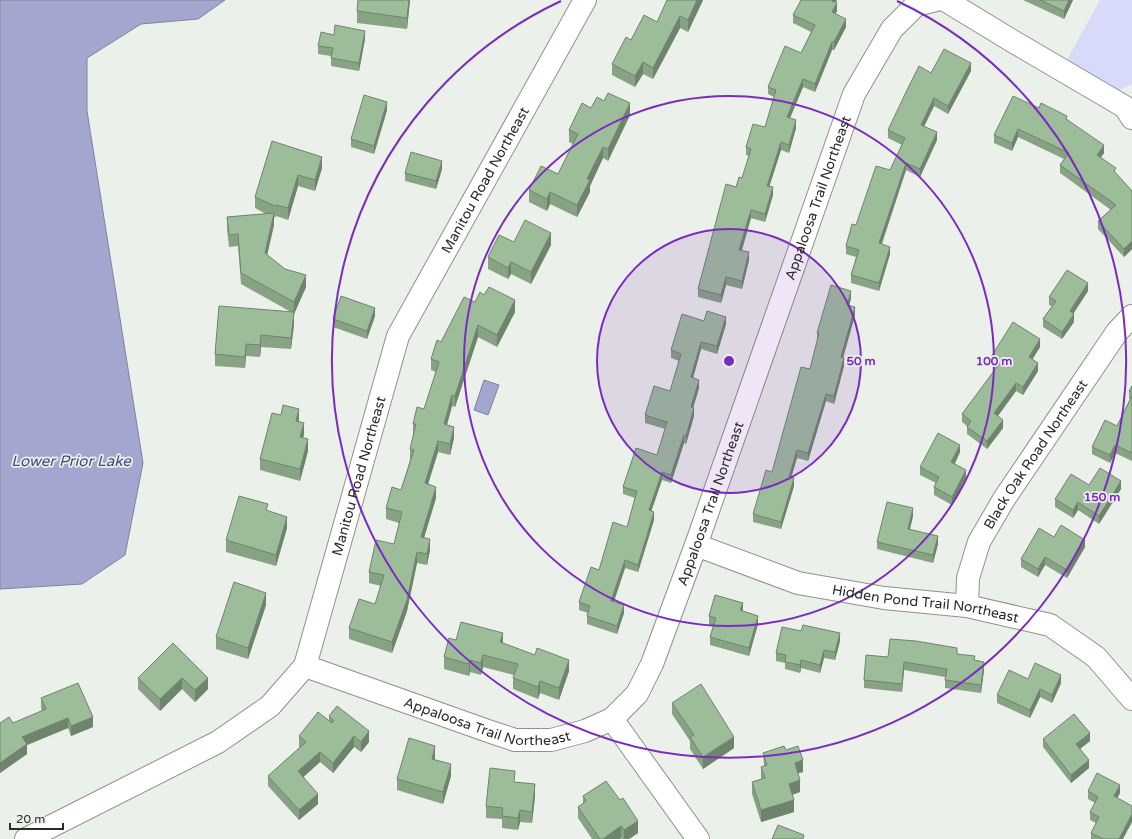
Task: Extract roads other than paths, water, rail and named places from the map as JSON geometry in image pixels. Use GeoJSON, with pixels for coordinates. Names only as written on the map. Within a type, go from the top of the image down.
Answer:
{"type":"FeatureCollection","features":[{"type":"Feature","properties":{"kind":"street","name":"Manitou Road Northeast"},"geometry":{"type":"LineString","coordinates":[[26,839],[218,742],[270,706],[305,666],[398,336],[585,0]]}},
{"type":"Feature","properties":{"kind":"street","name":"Appaloosa Trail Northeast"},"geometry":{"type":"LineString","coordinates":[[305,666],[515,740],[550,740],[585,731],[612,720],[637,694],[652,664],[696,545],[854,94],[892,30],[916,5],[936,0]]}},
{"type":"Feature","properties":{"kind":"street"},"geometry":{"type":"LineString","coordinates":[[945,0],[1020,46],[1125,107],[1132,118]]}},
{"type":"Feature","properties":{"kind":"street","name":"Black Oak Road Northeast"},"geometry":{"type":"LineString","coordinates":[[967,606],[968,578],[979,542],[1004,499],[1117,332],[1132,316]]}},
{"type":"Feature","properties":{"kind":"street","name":"Hidden Pond Trail Northeast"},"geometry":{"type":"LineString","coordinates":[[696,545],[798,583],[884,598],[967,606],[1050,625],[1096,657],[1132,699]]}},
{"type":"Feature","properties":{"kind":"street"},"geometry":{"type":"LineString","coordinates":[[612,720],[698,839]]}},
{"type":"Feature","properties":{"kind":"water","name":"Lower Prior Lake"},"geometry":{"type":"Polygon","coordinates":[[[0,0],[225,0],[198,19],[141,24],[87,58],[87,111],[143,463],[125,555],[82,584],[0,589],[0,0]]]}},
{"type":"Feature","properties":{"kind":"water"},"geometry":{"type":"Polygon","coordinates":[[[484,380],[499,385],[488,415],[474,410],[484,380]]]}}]}
